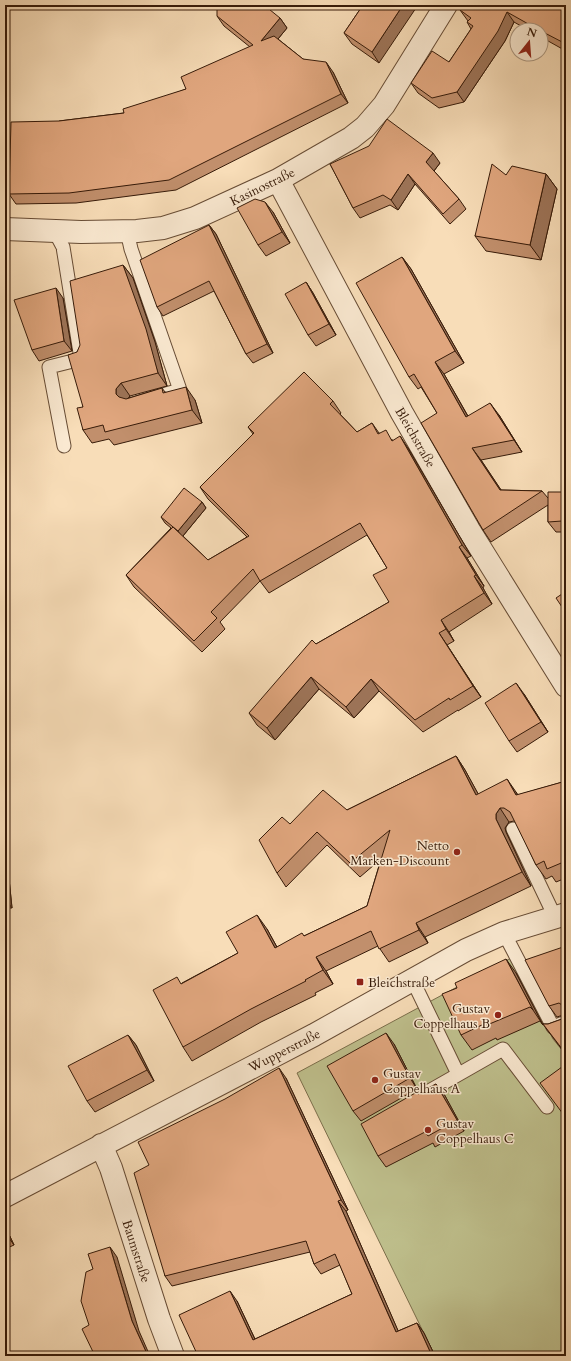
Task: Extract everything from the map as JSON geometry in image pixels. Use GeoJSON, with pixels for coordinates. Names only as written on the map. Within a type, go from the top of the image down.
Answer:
{"type":"FeatureCollection","features":[{"type":"Feature","properties":{"kind":"street","name":"Kasinostraße"},"geometry":{"type":"LineString","coordinates":[[5,229],[55,232],[127,231],[163,228],[189,220],[278,180],[351,138],[365,126],[384,105],[446,5]]}},
{"type":"Feature","properties":{"kind":"street","name":"Bleichstraße"},"geometry":{"type":"LineString","coordinates":[[278,180],[406,420],[469,530],[566,686]]}},
{"type":"Feature","properties":{"kind":"street","name":"Wupperstraße"},"geometry":{"type":"LineString","coordinates":[[5,1196],[314,1035],[466,950],[504,933],[561,915]]}},
{"type":"Feature","properties":{"kind":"street","name":"Baumstraße"},"geometry":{"type":"LineString","coordinates":[[101,1145],[111,1168],[159,1319],[173,1356]]}},
{"type":"Feature","properties":{"kind":"lane"},"geometry":{"type":"LineString","coordinates":[[127,231],[131,248],[180,390],[153,398]]}},
{"type":"Feature","properties":{"kind":"lane"},"geometry":{"type":"LineString","coordinates":[[55,232],[62,247],[81,359],[49,367],[64,446]]}},
{"type":"Feature","properties":{"kind":"lane"},"geometry":{"type":"LineString","coordinates":[[513,830],[561,915]]}},
{"type":"Feature","properties":{"kind":"lane"},"geometry":{"type":"LineString","coordinates":[[504,933],[553,1027],[566,1022]]}},
{"type":"Feature","properties":{"kind":"lane"},"geometry":{"type":"LineString","coordinates":[[412,979],[458,1074]]}},
{"type":"Feature","properties":{"kind":"lane"},"geometry":{"type":"LineString","coordinates":[[410,1102],[503,1049],[546,1107]]}},
{"type":"Feature","properties":{"kind":"green space"},"geometry":{"type":"Polygon","coordinates":[[[511,958],[553,1039],[566,1055],[566,1356],[435,1356],[297,1073],[511,958]]]}},
{"type":"Feature","properties":{"kind":"building"},"geometry":{"type":"Polygon","coordinates":[[[217,5],[264,5],[280,18],[261,41],[274,36],[303,59],[326,62],[341,94],[169,180],[69,193],[9,194],[11,122],[59,121],[124,113],[123,109],[186,89],[181,77],[253,45],[217,16],[217,5]]]}},
{"type":"Feature","properties":{"kind":"building"},"geometry":{"type":"Polygon","coordinates":[[[363,5],[403,5],[372,52],[344,33],[363,5]]]}},
{"type":"Feature","properties":{"kind":"building"},"geometry":{"type":"Polygon","coordinates":[[[463,5],[566,5],[566,44],[549,35],[549,22],[525,22],[507,12],[498,31],[457,92],[432,98],[411,83],[432,51],[449,62],[473,26],[467,22],[471,18],[460,10],[463,5]]]}},
{"type":"Feature","properties":{"kind":"building"},"geometry":{"type":"Polygon","coordinates":[[[387,119],[433,153],[426,162],[459,199],[443,214],[408,174],[391,200],[383,195],[353,208],[330,164],[369,146],[387,119]]]}},
{"type":"Feature","properties":{"kind":"building"},"geometry":{"type":"Polygon","coordinates":[[[492,164],[506,175],[512,166],[546,174],[530,245],[475,236],[492,164]]]}},
{"type":"Feature","properties":{"kind":"building"},"geometry":{"type":"Polygon","coordinates":[[[255,199],[265,202],[282,232],[258,245],[237,208],[255,199]]]}},
{"type":"Feature","properties":{"kind":"building"},"geometry":{"type":"Polygon","coordinates":[[[209,225],[267,344],[246,354],[209,281],[157,307],[140,260],[209,225]]]}},
{"type":"Feature","properties":{"kind":"building"},"geometry":{"type":"Polygon","coordinates":[[[402,257],[455,351],[435,362],[466,417],[490,403],[514,440],[472,448],[500,490],[542,491],[483,530],[421,423],[437,413],[414,374],[409,377],[356,283],[402,257]]]}},
{"type":"Feature","properties":{"kind":"building"},"geometry":{"type":"Polygon","coordinates":[[[123,265],[146,329],[158,373],[121,383],[116,389],[116,394],[119,397],[126,399],[162,388],[163,393],[186,387],[192,410],[105,432],[103,425],[83,430],[77,408],[83,407],[68,355],[77,352],[80,345],[70,281],[123,265]]]}},
{"type":"Feature","properties":{"kind":"building"},"geometry":{"type":"Polygon","coordinates":[[[306,282],[329,324],[308,335],[285,294],[306,282]]]}},
{"type":"Feature","properties":{"kind":"building"},"geometry":{"type":"Polygon","coordinates":[[[56,288],[64,341],[32,350],[14,300],[56,288]]]}},
{"type":"Feature","properties":{"kind":"building"},"geometry":{"type":"Polygon","coordinates":[[[304,372],[333,401],[330,404],[357,432],[372,423],[378,434],[386,430],[392,441],[400,436],[462,545],[459,547],[476,575],[474,576],[484,593],[441,620],[446,629],[439,633],[473,686],[450,700],[449,698],[415,720],[371,679],[346,707],[311,677],[267,728],[249,713],[312,640],[316,644],[389,602],[373,575],[387,568],[360,523],[260,581],[253,569],[211,612],[217,618],[194,641],[126,575],[173,527],[208,560],[249,536],[200,487],[254,433],[248,427],[304,372]]]}},
{"type":"Feature","properties":{"kind":"building"},"geometry":{"type":"Polygon","coordinates":[[[184,488],[202,502],[178,531],[161,517],[184,488]]]}},
{"type":"Feature","properties":{"kind":"building"},"geometry":{"type":"Polygon","coordinates":[[[563,490],[566,490],[566,613],[556,598],[565,592],[562,521],[548,522],[548,492],[563,492],[563,490]]]}},
{"type":"Feature","properties":{"kind":"building"},"geometry":{"type":"Polygon","coordinates":[[[516,683],[541,722],[509,741],[485,703],[516,683]]]}},
{"type":"Feature","properties":{"kind":"building"},"geometry":{"type":"Polygon","coordinates":[[[566,753],[566,763],[562,755],[566,753]]]}},
{"type":"Feature","properties":{"kind":"building"},"geometry":{"type":"Polygon","coordinates":[[[456,756],[476,795],[507,779],[516,795],[566,781],[566,861],[547,869],[544,861],[536,865],[510,812],[504,808],[500,808],[496,814],[496,819],[522,872],[416,923],[419,930],[379,949],[371,931],[316,957],[323,970],[305,980],[306,981],[251,1009],[183,1047],[153,990],[177,977],[181,984],[238,953],[226,932],[257,915],[275,948],[302,933],[304,936],[367,906],[390,830],[350,863],[317,832],[277,873],[259,840],[282,817],[290,824],[323,790],[347,810],[456,756]]]}},
{"type":"Feature","properties":{"kind":"building"},"geometry":{"type":"Polygon","coordinates":[[[566,946],[566,1006],[565,1007],[559,1003],[549,1006],[525,960],[566,946]]]}},
{"type":"Feature","properties":{"kind":"building","name":"Gustav Coppelhaus B"},"geometry":{"type":"Polygon","coordinates":[[[506,959],[533,1010],[530,1007],[487,1025],[486,1023],[461,1035],[442,994],[457,988],[455,983],[506,959]]]}},
{"type":"Feature","properties":{"kind":"building"},"geometry":{"type":"Polygon","coordinates":[[[566,1014],[566,1054],[543,1024],[548,1024],[562,1019],[566,1014]]]}},
{"type":"Feature","properties":{"kind":"building","name":"Gustav Coppelhaus A"},"geometry":{"type":"Polygon","coordinates":[[[386,1033],[410,1078],[353,1111],[327,1066],[386,1033]]]}},
{"type":"Feature","properties":{"kind":"building"},"geometry":{"type":"Polygon","coordinates":[[[128,1035],[147,1070],[87,1101],[68,1066],[128,1035]]]}},
{"type":"Feature","properties":{"kind":"building"},"geometry":{"type":"Polygon","coordinates":[[[566,1064],[566,1118],[540,1083],[566,1064]]]}},
{"type":"Feature","properties":{"kind":"building"},"geometry":{"type":"Polygon","coordinates":[[[279,1068],[341,1200],[338,1201],[396,1332],[417,1323],[432,1356],[198,1356],[179,1315],[230,1291],[253,1340],[352,1294],[335,1254],[314,1264],[306,1241],[165,1276],[134,1173],[149,1165],[138,1142],[225,1099],[279,1068]]]}},
{"type":"Feature","properties":{"kind":"building"},"geometry":{"type":"Polygon","coordinates":[[[436,1084],[457,1120],[428,1136],[425,1132],[378,1156],[361,1124],[417,1092],[418,1094],[436,1084]]]}},
{"type":"Feature","properties":{"kind":"building"},"geometry":{"type":"Polygon","coordinates":[[[110,1247],[132,1321],[148,1356],[95,1356],[82,1329],[89,1325],[81,1301],[86,1272],[93,1269],[88,1254],[110,1247]]]}},
{"type":"Feature","properties":{"kind":"place","name":"Netto Marken-Discount"},"geometry":{"type":"Point","coordinates":[457,852]}},
{"type":"Feature","properties":{"kind":"place","name":"Bleichstraße"},"geometry":{"type":"Point","coordinates":[360,982]}},
{"type":"Feature","properties":{"kind":"place","name":"Gustav Coppelhaus B"},"geometry":{"type":"Point","coordinates":[498,1015]}},
{"type":"Feature","properties":{"kind":"place","name":"Gustav Coppelhaus A"},"geometry":{"type":"Point","coordinates":[375,1080]}},
{"type":"Feature","properties":{"kind":"place","name":"Gustav Coppelhaus C"},"geometry":{"type":"Point","coordinates":[428,1130]}}]}
